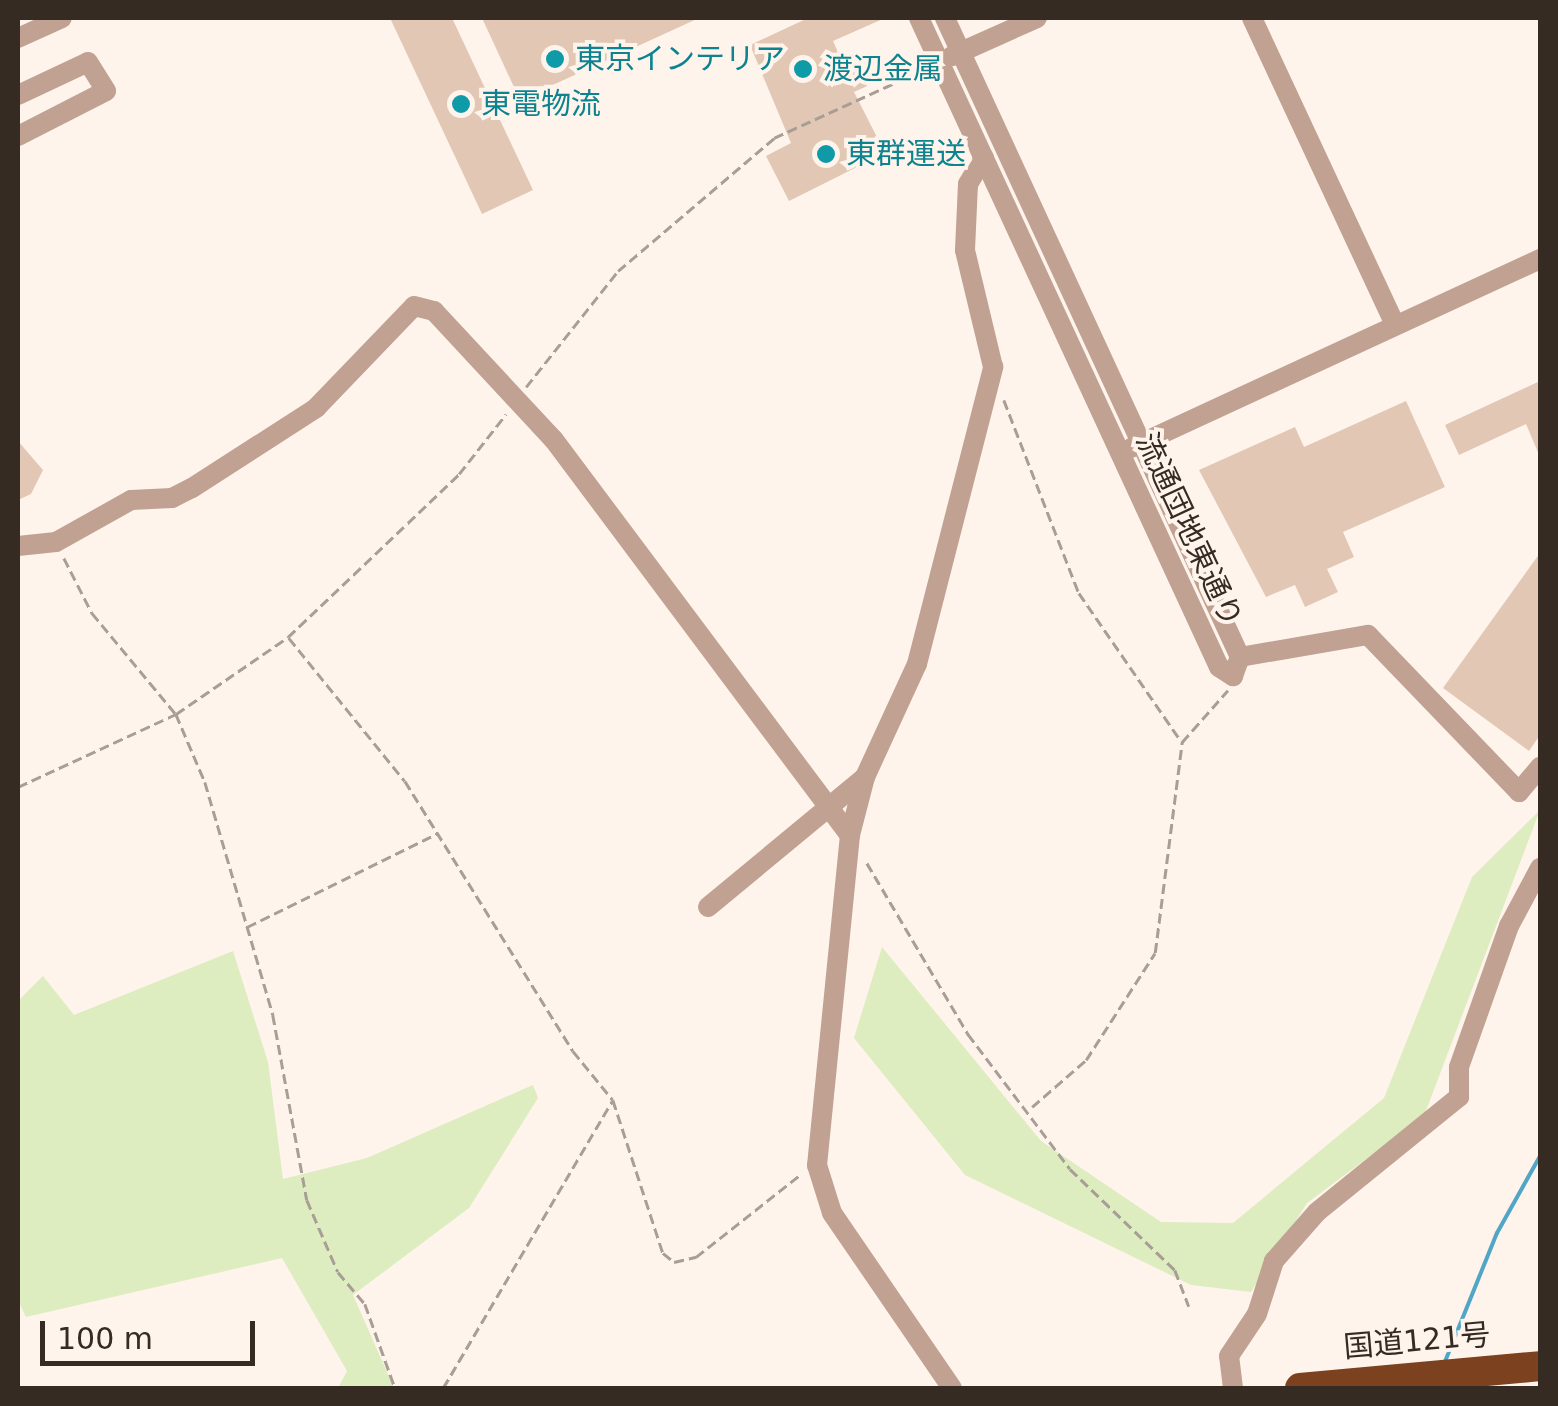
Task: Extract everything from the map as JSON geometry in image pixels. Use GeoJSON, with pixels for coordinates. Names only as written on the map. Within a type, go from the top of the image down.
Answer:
{"type":"FeatureCollection","features":[{"type":"Feature","properties":{"kind":"highway","name":"国道121号"},"geometry":{"type":"LineString","coordinates":[[1300,1388],[1540,1366]]}},
{"type":"Feature","properties":{"kind":"street"},"geometry":{"type":"LineString","coordinates":[[18,38],[62,18]]}},
{"type":"Feature","properties":{"kind":"street","name":"流通団地東通り"},"geometry":{"type":"LineString","coordinates":[[920,18],[1219,667],[1236,666],[1142,442],[946,18]]}},
{"type":"Feature","properties":{"kind":"street"},"geometry":{"type":"LineString","coordinates":[[940,62],[1037,18]]}},
{"type":"Feature","properties":{"kind":"street"},"geometry":{"type":"LineString","coordinates":[[1252,18],[1395,325]]}},
{"type":"Feature","properties":{"kind":"street"},"geometry":{"type":"LineString","coordinates":[[18,94],[88,62],[106,91],[18,136]]}},
{"type":"Feature","properties":{"kind":"street"},"geometry":{"type":"LineString","coordinates":[[952,1388],[832,1213],[817,1164],[850,836],[864,777],[917,664],[994,366],[965,250],[968,184],[984,157]]}},
{"type":"Feature","properties":{"kind":"street"},"geometry":{"type":"LineString","coordinates":[[1120,453],[1540,259]]}},
{"type":"Feature","properties":{"kind":"street"},"geometry":{"type":"LineString","coordinates":[[18,546],[56,542],[131,500],[172,498],[316,408],[414,306],[434,311],[518,398],[850,836]]}},
{"type":"Feature","properties":{"kind":"street"},"geometry":{"type":"LineString","coordinates":[[1236,666],[1368,635],[1519,792],[1540,767]]}},
{"type":"Feature","properties":{"kind":"street"},"geometry":{"type":"LineString","coordinates":[[708,907],[826,804],[864,777]]}},
{"type":"Feature","properties":{"kind":"street"},"geometry":{"type":"LineString","coordinates":[[1233,1388],[1228,1356],[1257,1314],[1274,1260],[1317,1212],[1460,1097],[1459,1068],[1510,926],[1540,868]]}},
{"type":"Feature","properties":{"kind":"path"},"geometry":{"type":"LineString","coordinates":[[18,787],[176,714],[288,637],[459,474],[618,271],[774,138],[940,62]]}},
{"type":"Feature","properties":{"kind":"path"},"geometry":{"type":"LineString","coordinates":[[994,366],[1036,497],[1079,594],[1182,742],[1155,953],[1086,1060],[1031,1108]]}},
{"type":"Feature","properties":{"kind":"path"},"geometry":{"type":"LineString","coordinates":[[56,542],[92,613],[176,714],[274,1015],[307,1200],[338,1272],[365,1304],[396,1388]]}},
{"type":"Feature","properties":{"kind":"path"},"geometry":{"type":"LineString","coordinates":[[288,637],[438,833],[572,1052],[613,1100],[664,1253],[674,1262],[696,1257],[817,1164]]}},
{"type":"Feature","properties":{"kind":"path"},"geometry":{"type":"LineString","coordinates":[[1182,742],[1207,722],[1236,666]]}},
{"type":"Feature","properties":{"kind":"path"},"geometry":{"type":"LineString","coordinates":[[247,928],[438,833]]}},
{"type":"Feature","properties":{"kind":"path"},"geometry":{"type":"LineString","coordinates":[[850,836],[968,1034],[1031,1108],[1070,1169],[1175,1270],[1188,1306]]}},
{"type":"Feature","properties":{"kind":"path"},"geometry":{"type":"LineString","coordinates":[[443,1388],[613,1100]]}},
{"type":"Feature","properties":{"kind":"green space"},"geometry":{"type":"Polygon","coordinates":[[[1540,810],[1424,1116],[1307,1203],[1251,1292],[1191,1285],[965,1175],[854,1038],[882,947],[1041,1141],[1161,1222],[1233,1223],[1384,1098],[1472,877],[1540,810]]]}},
{"type":"Feature","properties":{"kind":"green space"},"geometry":{"type":"Polygon","coordinates":[[[233,951],[268,1062],[283,1179],[367,1158],[533,1085],[538,1098],[469,1208],[353,1295],[394,1388],[338,1388],[347,1371],[282,1258],[26,1317],[18,1300],[18,1001],[43,976],[74,1015],[233,951]]]}},
{"type":"Feature","properties":{"kind":"building","name":"東電物流"},"geometry":{"type":"Polygon","coordinates":[[[390,18],[452,18],[533,190],[482,214],[390,18]]]}},
{"type":"Feature","properties":{"kind":"building","name":"東京インテリア"},"geometry":{"type":"Polygon","coordinates":[[[482,18],[699,18],[520,100],[482,18]]]}},
{"type":"Feature","properties":{"kind":"building"},"geometry":{"type":"Polygon","coordinates":[[[808,18],[885,18],[833,41],[847,72],[859,66],[867,86],[854,92],[885,153],[789,201],[766,156],[791,143],[750,45],[808,18]]]}},
{"type":"Feature","properties":{"kind":"building"},"geometry":{"type":"Polygon","coordinates":[[[1540,381],[1540,457],[1526,424],[1459,455],[1445,425],[1540,381]]]}},
{"type":"Feature","properties":{"kind":"building"},"geometry":{"type":"Polygon","coordinates":[[[1406,401],[1445,487],[1343,532],[1354,557],[1327,569],[1338,592],[1305,607],[1295,585],[1266,597],[1199,470],[1295,427],[1304,447],[1406,401]]]}},
{"type":"Feature","properties":{"kind":"building"},"geometry":{"type":"Polygon","coordinates":[[[18,441],[43,470],[31,494],[18,500],[18,441]]]}},
{"type":"Feature","properties":{"kind":"building"},"geometry":{"type":"Polygon","coordinates":[[[1540,553],[1540,735],[1529,751],[1443,688],[1540,553]]]}},
{"type":"Feature","properties":{"kind":"waterway"},"geometry":{"type":"LineString","coordinates":[[1444,1364],[1497,1233],[1540,1156]]}},
{"type":"Feature","properties":{"kind":"place","name":"東京インテリア"},"geometry":{"type":"Point","coordinates":[555,59]}},
{"type":"Feature","properties":{"kind":"place","name":"渡辺金属"},"geometry":{"type":"Point","coordinates":[803,69]}},
{"type":"Feature","properties":{"kind":"place","name":"東電物流"},"geometry":{"type":"Point","coordinates":[461,104]}},
{"type":"Feature","properties":{"kind":"place","name":"東群運送"},"geometry":{"type":"Point","coordinates":[826,154]}}]}
